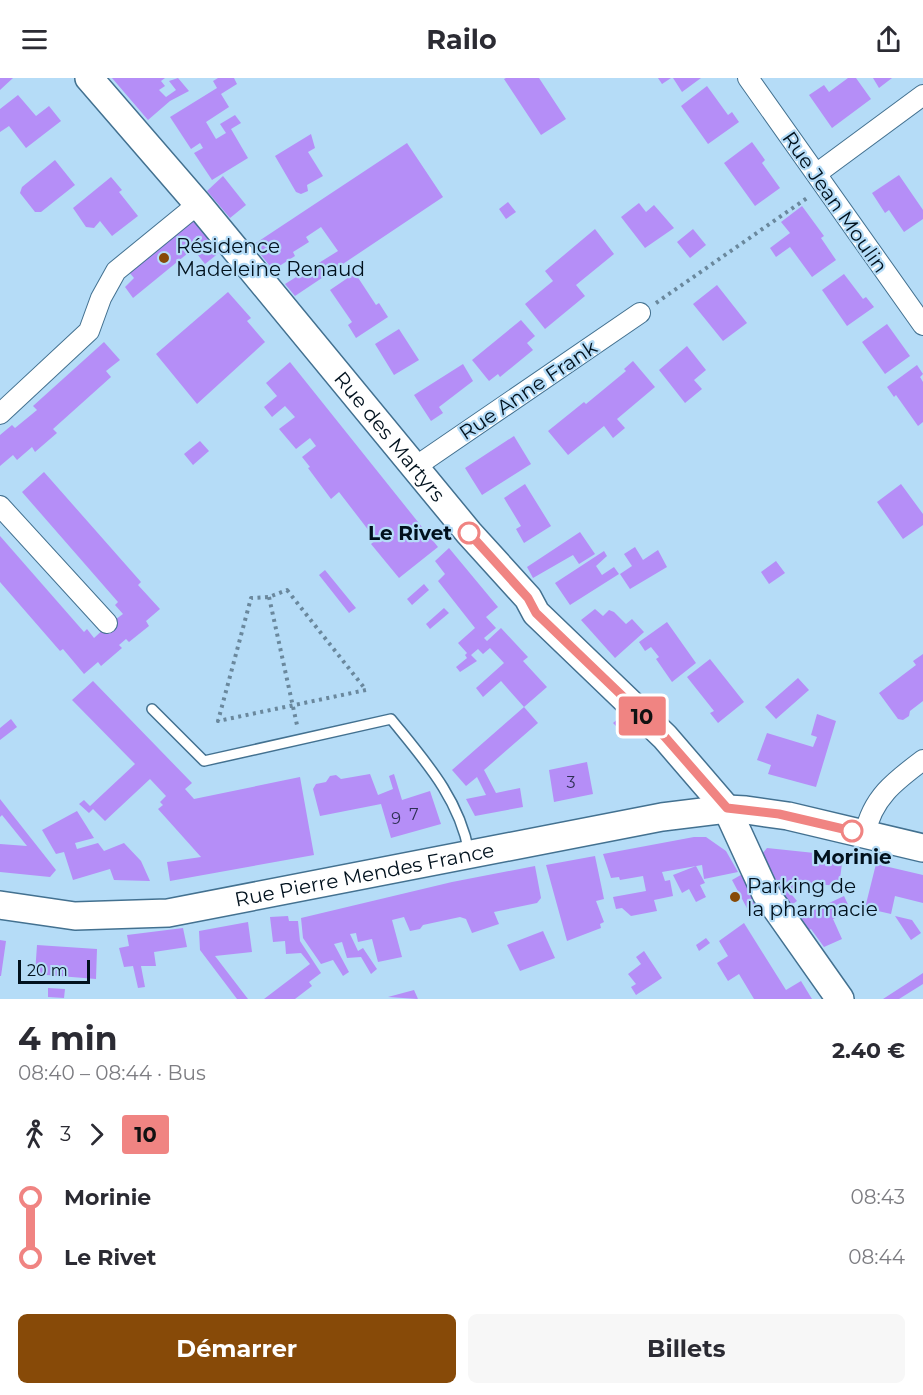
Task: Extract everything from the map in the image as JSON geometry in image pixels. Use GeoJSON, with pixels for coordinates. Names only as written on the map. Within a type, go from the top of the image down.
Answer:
{"type":"FeatureCollection","features":[{"type":"Feature","properties":{"kind":"street","name":"Rue des Martyrs"},"geometry":{"type":"LineString","coordinates":[[89,78],[198,204],[469,533],[528,598],[536,613],[665,737],[727,808]]}},
{"type":"Feature","properties":{"kind":"street","name":"Rue Jean Moulin"},"geometry":{"type":"LineString","coordinates":[[748,78],[923,325]]}},
{"type":"Feature","properties":{"kind":"street"},"geometry":{"type":"LineString","coordinates":[[820,180],[923,95]]}},
{"type":"Feature","properties":{"kind":"street"},"geometry":{"type":"LineString","coordinates":[[0,414],[89,331],[101,297],[116,271],[198,204]]}},
{"type":"Feature","properties":{"kind":"street","name":"Rue Anne Frank"},"geometry":{"type":"LineString","coordinates":[[415,467],[640,314]]}},
{"type":"Feature","properties":{"kind":"street"},"geometry":{"type":"LineString","coordinates":[[0,507],[107,623]]}},
{"type":"Feature","properties":{"kind":"street"},"geometry":{"type":"LineString","coordinates":[[865,834],[872,811],[887,787],[923,760]]}},
{"type":"Feature","properties":{"kind":"street"},"geometry":{"type":"LineString","coordinates":[[727,808],[740,842],[766,894],[840,999]]}},
{"type":"Feature","properties":{"kind":"street","name":"Rue Pierre Mendes France"},"geometry":{"type":"LineString","coordinates":[[0,905],[75,915],[168,913],[664,816],[727,808],[779,814],[923,848]]}},
{"type":"Feature","properties":{"kind":"lane"},"geometry":{"type":"LineString","coordinates":[[152,709],[204,761],[392,719],[439,778],[464,827],[470,855]]}},
{"type":"Feature","properties":{"kind":"path"},"geometry":{"type":"LineString","coordinates":[[640,314],[820,180]]}},
{"type":"Feature","properties":{"kind":"path"},"geometry":{"type":"LineString","coordinates":[[287,590],[366,690],[293,706],[218,721],[251,598],[269,597],[287,590]]}},
{"type":"Feature","properties":{"kind":"path"},"geometry":{"type":"LineString","coordinates":[[269,597],[300,739]]}},
{"type":"Feature","properties":{"kind":"building"},"geometry":{"type":"Polygon","coordinates":[[[0,78],[13,78],[0,90],[0,78]]]}},
{"type":"Feature","properties":{"kind":"building"},"geometry":{"type":"Polygon","coordinates":[[[112,78],[165,78],[161,81],[165,86],[159,90],[166,97],[176,90],[169,81],[178,78],[189,91],[170,101],[148,120],[112,78]]]}},
{"type":"Feature","properties":{"kind":"building"},"geometry":{"type":"Polygon","coordinates":[[[218,78],[234,78],[237,84],[221,94],[229,107],[206,122],[216,139],[226,133],[220,124],[235,115],[241,123],[231,129],[248,158],[212,180],[194,153],[203,148],[200,143],[191,149],[170,117],[217,88],[213,81],[218,78]]]}},
{"type":"Feature","properties":{"kind":"building"},"geometry":{"type":"Polygon","coordinates":[[[539,78],[566,119],[541,135],[504,79],[539,78]]]}},
{"type":"Feature","properties":{"kind":"building"},"geometry":{"type":"Polygon","coordinates":[[[658,78],[671,78],[662,84],[658,78]]]}},
{"type":"Feature","properties":{"kind":"building"},"geometry":{"type":"Polygon","coordinates":[[[673,78],[701,78],[682,92],[673,78]]]}},
{"type":"Feature","properties":{"kind":"building"},"geometry":{"type":"Polygon","coordinates":[[[848,78],[856,78],[871,99],[832,128],[809,95],[824,85],[829,92],[848,78]]]}},
{"type":"Feature","properties":{"kind":"building"},"geometry":{"type":"Polygon","coordinates":[[[873,78],[892,78],[879,88],[873,78]]]}},
{"type":"Feature","properties":{"kind":"building"},"geometry":{"type":"Polygon","coordinates":[[[707,86],[728,115],[732,112],[739,122],[708,144],[681,106],[707,86]]]}},
{"type":"Feature","properties":{"kind":"building"},"geometry":{"type":"Polygon","coordinates":[[[18,95],[36,116],[49,106],[61,121],[26,148],[9,126],[0,132],[0,109],[18,95]]]}},
{"type":"Feature","properties":{"kind":"building"},"geometry":{"type":"Polygon","coordinates":[[[311,134],[315,148],[308,152],[323,176],[307,185],[308,191],[301,194],[296,192],[275,156],[311,134]]]}},
{"type":"Feature","properties":{"kind":"building"},"geometry":{"type":"Polygon","coordinates":[[[752,142],[765,160],[762,163],[780,188],[755,206],[724,163],[752,142]]]}},
{"type":"Feature","properties":{"kind":"building"},"geometry":{"type":"Polygon","coordinates":[[[407,143],[443,197],[295,296],[285,284],[338,251],[321,227],[306,237],[309,242],[293,252],[295,256],[273,270],[253,245],[407,143]]]}},
{"type":"Feature","properties":{"kind":"building"},"geometry":{"type":"Polygon","coordinates":[[[55,160],[75,185],[41,212],[35,212],[20,193],[22,187],[55,160]]]}},
{"type":"Feature","properties":{"kind":"building"},"geometry":{"type":"Polygon","coordinates":[[[899,175],[923,210],[923,219],[904,232],[889,210],[885,213],[872,193],[899,175]]]}},
{"type":"Feature","properties":{"kind":"building"},"geometry":{"type":"Polygon","coordinates":[[[223,176],[246,205],[230,218],[207,191],[223,176]]]}},
{"type":"Feature","properties":{"kind":"building"},"geometry":{"type":"Polygon","coordinates":[[[111,177],[122,190],[119,192],[138,216],[112,236],[100,221],[94,228],[86,227],[73,208],[111,177]]]}},
{"type":"Feature","properties":{"kind":"building"},"geometry":{"type":"Polygon","coordinates":[[[508,202],[516,212],[506,219],[499,209],[508,202]]]}},
{"type":"Feature","properties":{"kind":"building"},"geometry":{"type":"Polygon","coordinates":[[[639,203],[646,212],[654,205],[674,228],[645,248],[621,217],[639,203]]]}},
{"type":"Feature","properties":{"kind":"building"},"geometry":{"type":"Polygon","coordinates":[[[802,206],[824,236],[821,238],[836,260],[812,277],[790,247],[776,257],[770,248],[790,233],[781,222],[802,206]]]}},
{"type":"Feature","properties":{"kind":"building","name":"Résidence Madeleine Renaud"},"geometry":{"type":"Polygon","coordinates":[[[194,220],[220,252],[205,264],[193,249],[133,298],[125,287],[134,278],[129,272],[194,220]]]}},
{"type":"Feature","properties":{"kind":"building"},"geometry":{"type":"Polygon","coordinates":[[[595,229],[614,254],[576,285],[585,296],[545,329],[525,304],[553,281],[545,271],[595,229]]]}},
{"type":"Feature","properties":{"kind":"building"},"geometry":{"type":"Polygon","coordinates":[[[693,229],[706,245],[690,258],[677,242],[693,229]]]}},
{"type":"Feature","properties":{"kind":"building"},"geometry":{"type":"Polygon","coordinates":[[[355,273],[376,305],[379,303],[388,317],[356,338],[348,325],[352,322],[330,290],[355,273]]]}},
{"type":"Feature","properties":{"kind":"building"},"geometry":{"type":"Polygon","coordinates":[[[844,274],[863,299],[866,297],[874,307],[847,326],[822,290],[844,274]]]}},
{"type":"Feature","properties":{"kind":"building"},"geometry":{"type":"Polygon","coordinates":[[[717,285],[747,323],[723,341],[693,304],[717,285]]]}},
{"type":"Feature","properties":{"kind":"building"},"geometry":{"type":"Polygon","coordinates":[[[228,292],[251,318],[247,321],[265,342],[197,404],[156,354],[228,292]]]}},
{"type":"Feature","properties":{"kind":"building"},"geometry":{"type":"Polygon","coordinates":[[[521,320],[535,336],[527,343],[533,350],[500,377],[498,374],[489,381],[472,360],[521,320]]]}},
{"type":"Feature","properties":{"kind":"building"},"geometry":{"type":"Polygon","coordinates":[[[887,324],[910,356],[885,374],[862,342],[887,324]]]}},
{"type":"Feature","properties":{"kind":"building"},"geometry":{"type":"Polygon","coordinates":[[[399,329],[419,360],[394,375],[375,344],[399,329]]]}},
{"type":"Feature","properties":{"kind":"building"},"geometry":{"type":"Polygon","coordinates":[[[104,342],[120,360],[106,371],[111,377],[53,429],[57,433],[35,452],[32,447],[17,460],[13,455],[0,466],[0,435],[12,425],[15,428],[37,410],[33,406],[104,342]]]}},
{"type":"Feature","properties":{"kind":"building"},"geometry":{"type":"Polygon","coordinates":[[[687,346],[706,370],[694,380],[702,389],[685,403],[659,370],[687,346]]]}},
{"type":"Feature","properties":{"kind":"building"},"geometry":{"type":"Polygon","coordinates":[[[633,361],[655,387],[617,419],[625,428],[613,438],[604,426],[568,455],[548,431],[584,402],[586,404],[626,371],[624,369],[633,361]]]}},
{"type":"Feature","properties":{"kind":"building"},"geometry":{"type":"Polygon","coordinates":[[[290,362],[438,547],[399,578],[371,544],[376,540],[339,492],[331,499],[308,468],[310,467],[302,457],[316,446],[310,438],[296,449],[279,429],[295,417],[285,406],[272,417],[264,407],[277,396],[266,383],[290,362]]]}},
{"type":"Feature","properties":{"kind":"building"},"geometry":{"type":"Polygon","coordinates":[[[463,364],[473,381],[439,407],[443,413],[431,421],[414,395],[463,364]]]}},
{"type":"Feature","properties":{"kind":"building"},"geometry":{"type":"Polygon","coordinates":[[[917,365],[923,374],[920,377],[923,382],[923,422],[918,426],[896,395],[894,397],[887,387],[917,365]]]}},
{"type":"Feature","properties":{"kind":"building"},"geometry":{"type":"Polygon","coordinates":[[[514,436],[531,464],[482,495],[465,468],[514,436]]]}},
{"type":"Feature","properties":{"kind":"building"},"geometry":{"type":"Polygon","coordinates":[[[200,441],[209,451],[193,465],[184,454],[200,441]]]}},
{"type":"Feature","properties":{"kind":"building"},"geometry":{"type":"Polygon","coordinates":[[[44,472],[141,582],[138,585],[160,609],[146,621],[149,626],[129,642],[126,639],[119,645],[122,648],[101,666],[98,662],[84,674],[63,649],[60,651],[0,582],[0,536],[84,632],[87,629],[94,638],[105,628],[109,634],[116,628],[112,622],[123,614],[115,605],[118,602],[22,492],[44,472]]]}},
{"type":"Feature","properties":{"kind":"building"},"geometry":{"type":"Polygon","coordinates":[[[525,484],[551,526],[524,543],[516,529],[521,526],[504,498],[525,484]]]}},
{"type":"Feature","properties":{"kind":"building"},"geometry":{"type":"Polygon","coordinates":[[[901,484],[923,514],[923,525],[903,539],[877,502],[901,484]]]}},
{"type":"Feature","properties":{"kind":"building"},"geometry":{"type":"Polygon","coordinates":[[[580,532],[595,554],[579,564],[573,555],[533,578],[527,567],[580,532]]]}},
{"type":"Feature","properties":{"kind":"building"},"geometry":{"type":"Polygon","coordinates":[[[635,547],[643,560],[658,550],[667,567],[630,589],[620,574],[632,566],[624,554],[635,547]]]}},
{"type":"Feature","properties":{"kind":"building"},"geometry":{"type":"Polygon","coordinates":[[[449,548],[498,607],[486,617],[496,628],[484,638],[487,641],[501,628],[528,657],[523,661],[547,687],[524,707],[501,681],[483,697],[476,688],[504,663],[490,648],[483,654],[478,649],[471,655],[477,661],[460,672],[456,667],[467,658],[465,655],[467,653],[458,643],[475,628],[438,581],[445,574],[435,561],[449,548]]]}},
{"type":"Feature","properties":{"kind":"building"},"geometry":{"type":"Polygon","coordinates":[[[604,551],[607,556],[596,566],[602,575],[614,567],[619,574],[570,605],[555,583],[604,551]]]}},
{"type":"Feature","properties":{"kind":"building"},"geometry":{"type":"Polygon","coordinates":[[[776,561],[785,573],[769,584],[761,572],[776,561]]]}},
{"type":"Feature","properties":{"kind":"building"},"geometry":{"type":"Polygon","coordinates":[[[325,570],[356,608],[349,613],[319,575],[325,570]]]}},
{"type":"Feature","properties":{"kind":"building"},"geometry":{"type":"Polygon","coordinates":[[[424,584],[429,590],[412,605],[407,599],[424,584]]]}},
{"type":"Feature","properties":{"kind":"building"},"geometry":{"type":"Polygon","coordinates":[[[444,608],[449,613],[430,629],[426,624],[444,608]]]}},
{"type":"Feature","properties":{"kind":"building"},"geometry":{"type":"Polygon","coordinates":[[[595,609],[603,616],[609,610],[614,612],[626,624],[632,619],[644,632],[615,658],[581,620],[595,609]]]}},
{"type":"Feature","properties":{"kind":"building"},"geometry":{"type":"Polygon","coordinates":[[[667,622],[696,663],[672,682],[656,659],[659,657],[651,647],[645,651],[639,642],[667,622]]]}},
{"type":"Feature","properties":{"kind":"building"},"geometry":{"type":"Polygon","coordinates":[[[923,654],[923,701],[910,711],[909,716],[903,720],[898,719],[879,693],[916,665],[913,661],[923,654]]]}},
{"type":"Feature","properties":{"kind":"building"},"geometry":{"type":"Polygon","coordinates":[[[710,659],[744,702],[718,723],[710,713],[714,711],[687,677],[710,659]]]}},
{"type":"Feature","properties":{"kind":"building"},"geometry":{"type":"Polygon","coordinates":[[[798,678],[809,690],[776,719],[765,707],[798,678]]]}},
{"type":"Feature","properties":{"kind":"building"},"geometry":{"type":"Polygon","coordinates":[[[93,681],[192,783],[185,789],[194,799],[300,777],[314,855],[170,881],[167,862],[201,857],[158,809],[163,805],[160,802],[166,796],[150,779],[105,821],[93,809],[89,813],[79,804],[84,800],[90,806],[135,764],[72,700],[93,681]]]}},
{"type":"Feature","properties":{"kind":"building"},"geometry":{"type":"Polygon","coordinates":[[[524,707],[538,723],[484,770],[496,793],[520,788],[523,807],[475,816],[466,799],[486,795],[477,777],[466,786],[452,770],[524,707]]]}},
{"type":"Feature","properties":{"kind":"building"},"geometry":{"type":"Polygon","coordinates":[[[817,714],[836,721],[816,787],[768,774],[771,765],[757,760],[767,733],[813,747],[817,737],[811,735],[817,714]]]}},
{"type":"Feature","properties":{"kind":"building"},"geometry":{"type":"Polygon","coordinates":[[[619,718],[623,723],[617,727],[613,723],[619,718]]]}},
{"type":"Feature","properties":{"kind":"building"},"geometry":{"type":"Polygon","coordinates":[[[11,719],[17,727],[0,740],[0,728],[11,719]]]}},
{"type":"Feature","properties":{"kind":"building"},"geometry":{"type":"Polygon","coordinates":[[[587,762],[593,794],[554,802],[549,770],[587,762]]]}},
{"type":"Feature","properties":{"kind":"building"},"geometry":{"type":"Polygon","coordinates":[[[370,774],[378,795],[393,789],[389,776],[394,774],[402,800],[430,791],[441,824],[391,838],[381,804],[320,816],[313,789],[316,784],[326,782],[330,776],[336,775],[341,779],[370,774]]]}},
{"type":"Feature","properties":{"kind":"building"},"geometry":{"type":"Polygon","coordinates":[[[0,799],[56,870],[50,877],[0,872],[0,844],[27,846],[2,815],[0,817],[0,799]]]}},
{"type":"Feature","properties":{"kind":"building"},"geometry":{"type":"Polygon","coordinates":[[[77,811],[94,838],[75,843],[77,849],[98,843],[104,851],[124,843],[141,861],[150,881],[114,880],[110,869],[73,880],[64,852],[56,854],[42,830],[77,811]]]}},
{"type":"Feature","properties":{"kind":"building"},"geometry":{"type":"Polygon","coordinates":[[[694,837],[706,837],[726,851],[738,872],[704,879],[702,865],[662,872],[665,881],[670,880],[673,896],[654,900],[657,911],[631,916],[622,908],[616,909],[613,897],[646,891],[643,876],[620,880],[619,877],[611,878],[603,854],[694,837]]]}},
{"type":"Feature","properties":{"kind":"building"},"geometry":{"type":"Polygon","coordinates":[[[767,848],[843,856],[839,886],[794,882],[792,895],[797,901],[790,906],[762,854],[767,848]]]}},
{"type":"Feature","properties":{"kind":"building"},"geometry":{"type":"Polygon","coordinates":[[[595,856],[604,899],[596,901],[604,922],[600,924],[601,928],[567,941],[546,865],[595,856]]]}},
{"type":"Feature","properties":{"kind":"building"},"geometry":{"type":"Polygon","coordinates":[[[876,864],[923,875],[923,903],[895,896],[891,914],[865,908],[876,864]]]}},
{"type":"Feature","properties":{"kind":"building"},"geometry":{"type":"Polygon","coordinates":[[[535,866],[541,898],[537,903],[494,912],[499,924],[472,933],[466,919],[460,917],[423,925],[420,929],[410,931],[404,917],[392,920],[402,957],[378,962],[372,939],[358,942],[356,933],[350,934],[358,951],[363,948],[377,969],[371,974],[361,957],[347,958],[342,942],[334,944],[349,972],[343,976],[333,960],[321,964],[303,938],[301,918],[452,882],[535,866]]]}},
{"type":"Feature","properties":{"kind":"building"},"geometry":{"type":"Polygon","coordinates":[[[696,866],[705,883],[700,885],[706,897],[696,902],[689,889],[682,893],[673,875],[696,866]]]}},
{"type":"Feature","properties":{"kind":"building"},"geometry":{"type":"Polygon","coordinates":[[[746,872],[762,906],[750,914],[732,880],[746,872]]]}},
{"type":"Feature","properties":{"kind":"building"},"geometry":{"type":"Polygon","coordinates":[[[844,896],[851,911],[833,919],[842,939],[824,947],[811,929],[805,932],[795,919],[844,896]]]}},
{"type":"Feature","properties":{"kind":"building"},"geometry":{"type":"Polygon","coordinates":[[[288,916],[289,921],[298,921],[300,941],[321,973],[309,982],[312,986],[295,999],[264,999],[310,964],[301,953],[286,954],[285,941],[273,942],[270,917],[288,916]]]}},
{"type":"Feature","properties":{"kind":"building"},"geometry":{"type":"Polygon","coordinates":[[[895,916],[912,920],[921,933],[911,940],[895,916]]]}},
{"type":"Feature","properties":{"kind":"building"},"geometry":{"type":"Polygon","coordinates":[[[248,922],[252,952],[215,956],[248,999],[237,999],[200,950],[199,931],[248,922]]]}},
{"type":"Feature","properties":{"kind":"building"},"geometry":{"type":"Polygon","coordinates":[[[744,923],[786,990],[801,981],[812,999],[754,999],[739,974],[728,981],[717,963],[728,956],[719,941],[744,923]]]}},
{"type":"Feature","properties":{"kind":"building"},"geometry":{"type":"Polygon","coordinates":[[[183,928],[187,947],[154,952],[156,966],[141,966],[145,987],[138,988],[133,966],[124,967],[119,948],[129,946],[127,935],[183,928]]]}},
{"type":"Feature","properties":{"kind":"building"},"geometry":{"type":"Polygon","coordinates":[[[543,931],[555,958],[520,971],[507,945],[543,931]]]}},
{"type":"Feature","properties":{"kind":"building"},"geometry":{"type":"Polygon","coordinates":[[[706,938],[710,943],[699,951],[696,945],[706,938]]]}},
{"type":"Feature","properties":{"kind":"building"},"geometry":{"type":"Polygon","coordinates":[[[0,940],[6,941],[1,976],[0,976],[0,940]]]}},
{"type":"Feature","properties":{"kind":"building"},"geometry":{"type":"Polygon","coordinates":[[[37,945],[97,949],[96,979],[35,974],[37,945]]]}},
{"type":"Feature","properties":{"kind":"building"},"geometry":{"type":"Polygon","coordinates":[[[644,951],[662,978],[636,995],[631,987],[636,984],[628,974],[641,964],[636,957],[644,951]]]}},
{"type":"Feature","properties":{"kind":"building"},"geometry":{"type":"Polygon","coordinates":[[[923,973],[923,984],[899,999],[883,999],[923,973]]]}},
{"type":"Feature","properties":{"kind":"building"},"geometry":{"type":"Polygon","coordinates":[[[48,988],[65,989],[64,998],[48,997],[48,988]]]}},
{"type":"Feature","properties":{"kind":"building"},"geometry":{"type":"Polygon","coordinates":[[[414,990],[418,999],[388,997],[414,990]]]}},
{"type":"Feature","properties":{"kind":"bus line","name":"10"},"geometry":{"type":"LineString","coordinates":[[469,533],[528,598],[536,613],[665,737],[727,808],[779,814],[852,831]]}},
{"type":"Feature","properties":{"kind":"place","name":"Résidence Madeleine Renaud"},"geometry":{"type":"Point","coordinates":[164,258]}},
{"type":"Feature","properties":{"kind":"place","name":"Le Rivet"},"geometry":{"type":"Point","coordinates":[469,533]}},
{"type":"Feature","properties":{"kind":"place","name":"Morinie"},"geometry":{"type":"Point","coordinates":[852,831]}},
{"type":"Feature","properties":{"kind":"place","name":"Parking de la pharmacie"},"geometry":{"type":"Point","coordinates":[735,897]}}]}
